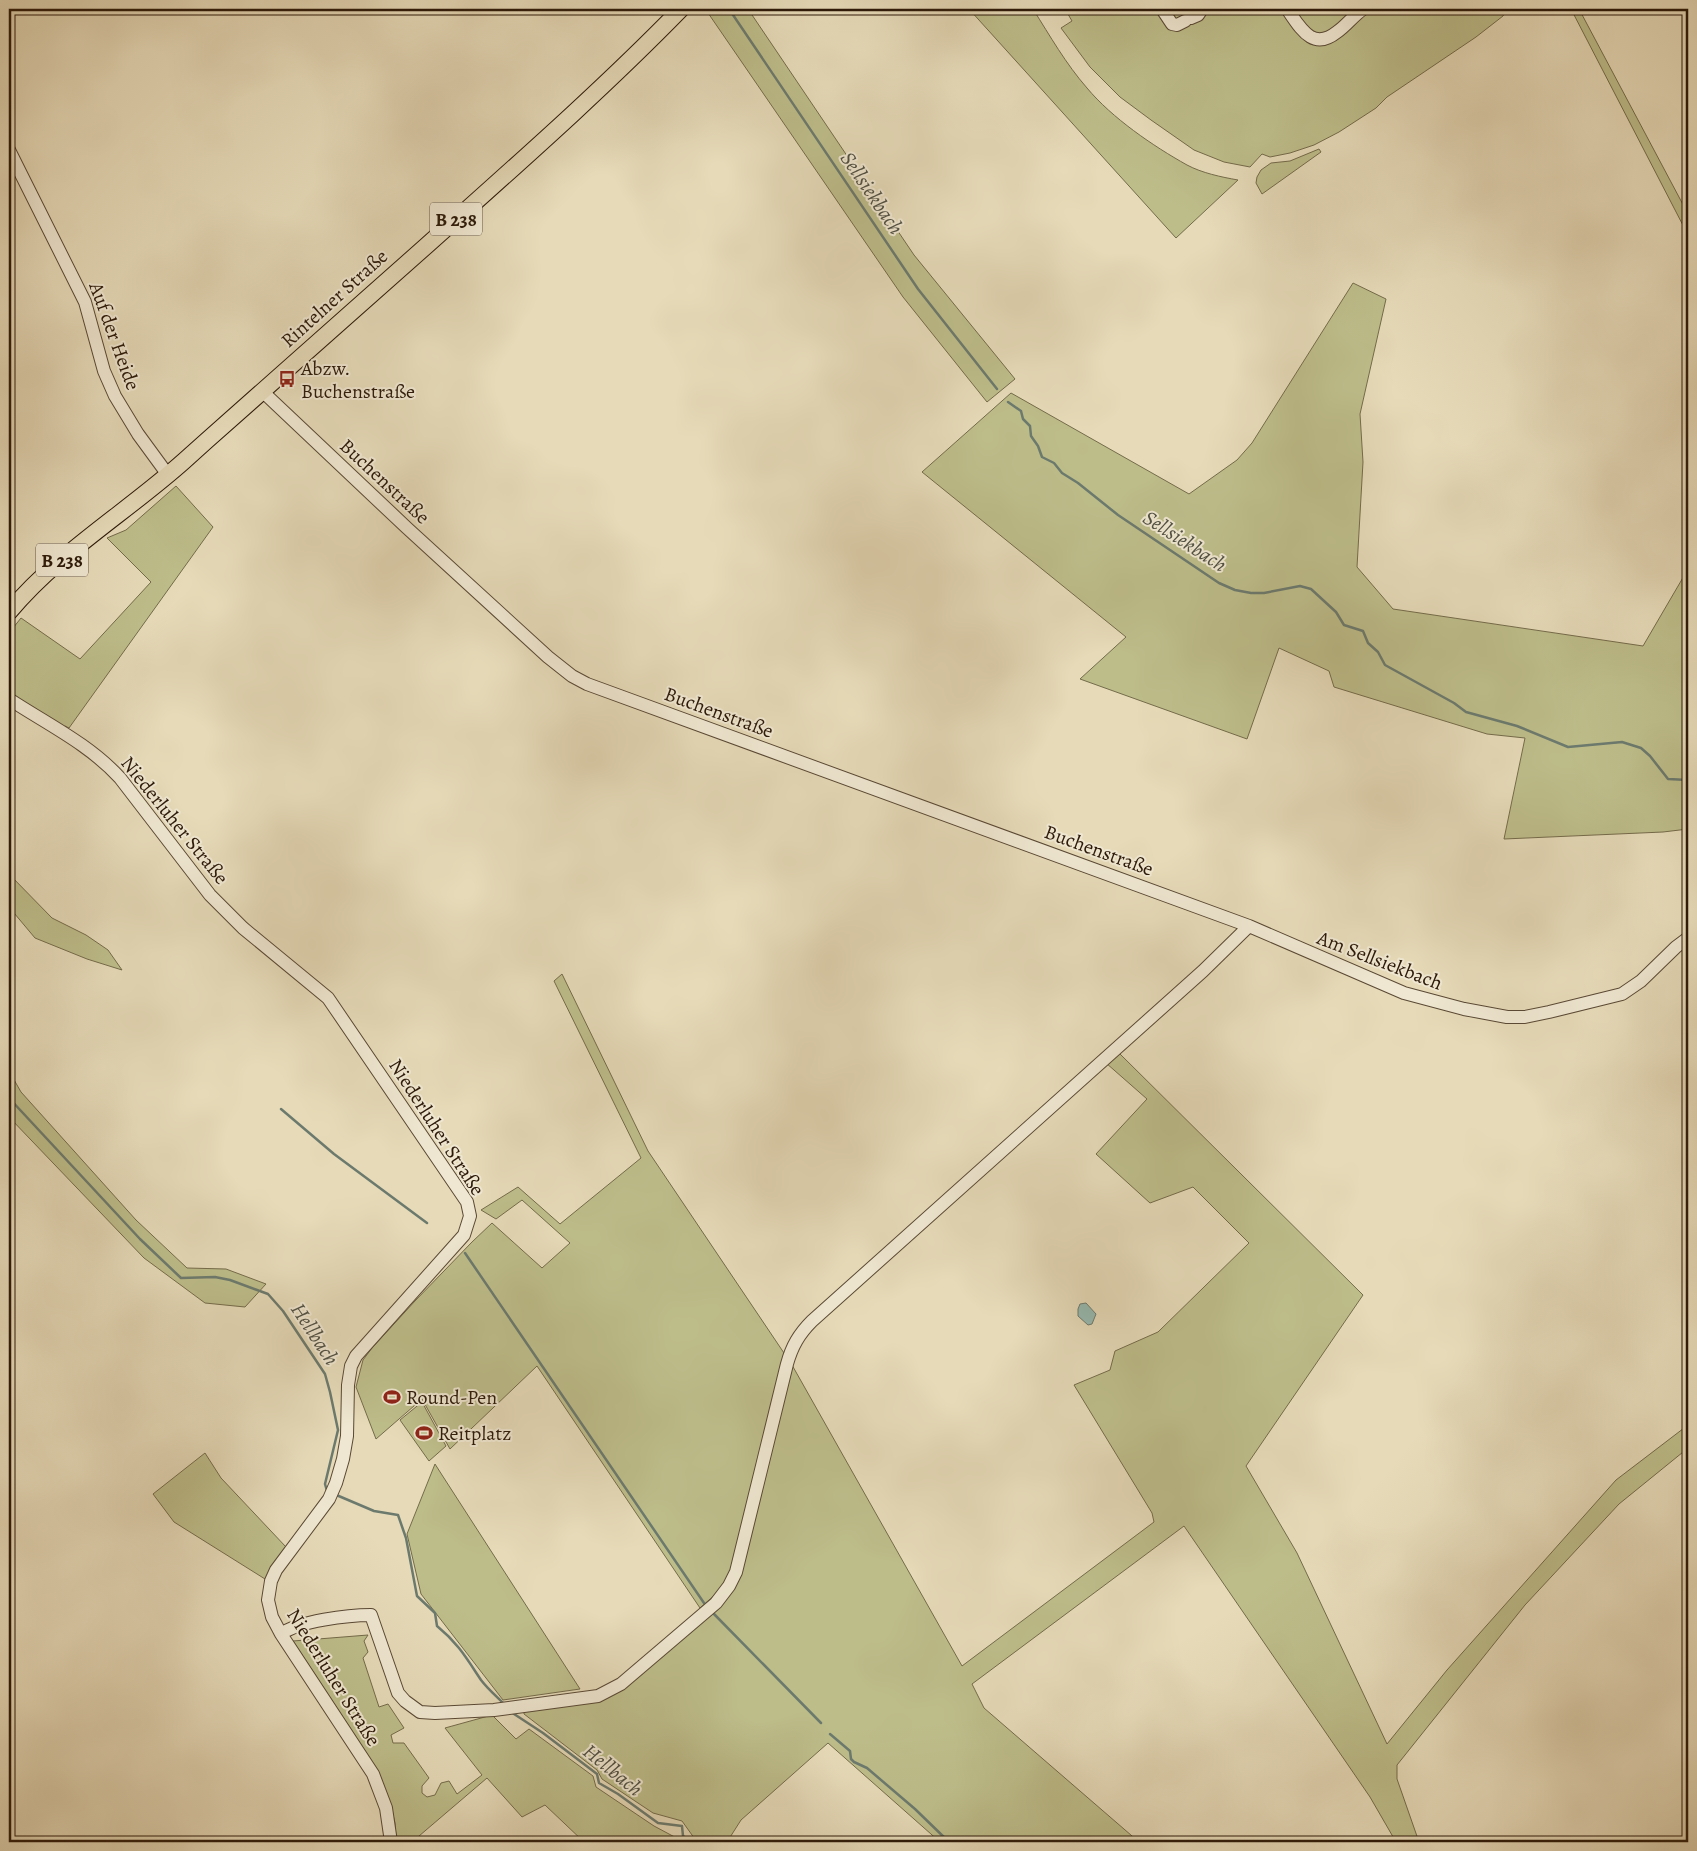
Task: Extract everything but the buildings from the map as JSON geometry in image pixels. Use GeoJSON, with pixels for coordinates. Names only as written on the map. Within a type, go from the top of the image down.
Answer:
{"type":"FeatureCollection","features":[{"type":"Feature","properties":{"kind":"main road","name":"Rintelner Straße"},"geometry":{"type":"LineString","coordinates":[[9,612],[23,594],[50,570],[168,475],[565,121],[681,9]]}},
{"type":"Feature","properties":{"kind":"street"},"geometry":{"type":"LineString","coordinates":[[1162,9],[1172,24],[1177,25],[1198,15],[1202,9]]}},
{"type":"Feature","properties":{"kind":"street"},"geometry":{"type":"LineString","coordinates":[[1287,9],[1306,34],[1318,39],[1326,38],[1337,32],[1355,14],[1363,9]]}},
{"type":"Feature","properties":{"kind":"street","name":"Auf der Heide"},"geometry":{"type":"LineString","coordinates":[[9,150],[85,302],[104,370],[115,396],[138,434],[168,475]]}},
{"type":"Feature","properties":{"kind":"street","name":"Buchenstraße"},"geometry":{"type":"LineString","coordinates":[[262,391],[414,535],[548,657],[572,676],[612,693],[1249,926]]}},
{"type":"Feature","properties":{"kind":"street","name":"Niederluher Straße"},"geometry":{"type":"LineString","coordinates":[[9,699],[107,763],[210,895],[243,928],[328,998],[467,1202],[470,1216],[464,1235],[365,1344],[351,1366],[347,1392],[347,1436],[336,1483],[329,1499],[276,1570],[271,1581],[268,1600],[269,1609],[281,1634],[373,1774],[386,1808],[391,1842]]}},
{"type":"Feature","properties":{"kind":"street"},"geometry":{"type":"LineString","coordinates":[[281,1634],[289,1629],[330,1619],[370,1615],[398,1693],[420,1712],[494,1710],[598,1696],[620,1684],[716,1603],[729,1586],[736,1572],[792,1346],[800,1334],[812,1321],[1196,978],[1249,926]]}},
{"type":"Feature","properties":{"kind":"street","name":"Am Sellsiekbach"},"geometry":{"type":"LineString","coordinates":[[1249,926],[1404,993],[1464,1009],[1507,1017],[1548,1012],[1622,994],[1637,985],[1676,947],[1688,938]]}},
{"type":"Feature","properties":{"kind":"green space"},"geometry":{"type":"Polygon","coordinates":[[[707,9],[748,9],[914,255],[1015,379],[987,402],[903,297],[707,9]]]}},
{"type":"Feature","properties":{"kind":"green space"},"geometry":{"type":"Polygon","coordinates":[[[969,9],[1033,9],[1058,50],[1079,79],[1121,121],[1187,165],[1218,176],[1238,180],[1176,238],[969,9]]]}},
{"type":"Feature","properties":{"kind":"green space"},"geometry":{"type":"Polygon","coordinates":[[[1065,9],[1507,9],[1503,16],[1476,37],[1339,132],[1314,145],[1290,153],[1270,157],[1262,154],[1250,167],[1224,162],[1194,150],[1120,97],[1090,67],[1061,28],[1072,21],[1065,9]]]}},
{"type":"Feature","properties":{"kind":"green space"},"geometry":{"type":"Polygon","coordinates":[[[1571,9],[1579,9],[1688,214],[1688,235],[1571,9]]]}},
{"type":"Feature","properties":{"kind":"green space"},"geometry":{"type":"Polygon","coordinates":[[[1319,149],[1321,152],[1262,194],[1256,183],[1261,170],[1271,163],[1290,161],[1319,149]]]}},
{"type":"Feature","properties":{"kind":"green space"},"geometry":{"type":"Polygon","coordinates":[[[1353,283],[1386,299],[1360,414],[1363,462],[1357,567],[1393,609],[1643,646],[1688,569],[1688,829],[1663,832],[1504,839],[1525,738],[1487,734],[1334,687],[1329,671],[1279,648],[1247,739],[1080,679],[1126,637],[922,472],[1011,393],[1189,494],[1237,460],[1252,443],[1353,283]]]}},
{"type":"Feature","properties":{"kind":"green space"},"geometry":{"type":"Polygon","coordinates":[[[176,486],[213,527],[69,728],[65,726],[62,728],[9,694],[9,633],[21,618],[80,659],[151,582],[107,538],[126,530],[176,486]]]}},
{"type":"Feature","properties":{"kind":"green space"},"geometry":{"type":"Polygon","coordinates":[[[9,874],[52,918],[86,935],[108,950],[122,970],[87,959],[35,938],[9,907],[9,874]]]}},
{"type":"Feature","properties":{"kind":"green space"},"geometry":{"type":"Polygon","coordinates":[[[562,974],[648,1151],[786,1356],[729,1576],[718,1592],[700,1608],[537,1366],[450,1449],[422,1399],[376,1439],[356,1387],[363,1360],[372,1348],[415,1301],[492,1223],[542,1268],[570,1243],[522,1200],[496,1219],[481,1210],[518,1187],[560,1224],[641,1158],[554,981],[562,974]]]}},
{"type":"Feature","properties":{"kind":"green space"},"geometry":{"type":"Polygon","coordinates":[[[1119,1053],[1363,1295],[1246,1466],[1297,1553],[1387,1744],[1447,1670],[1616,1480],[1688,1425],[1688,1448],[1619,1504],[1525,1605],[1397,1765],[1397,1779],[1419,1842],[1396,1842],[1370,1797],[1184,1526],[972,1684],[984,1708],[1139,1842],[940,1842],[828,1743],[741,1820],[727,1842],[697,1842],[682,1821],[653,1813],[602,1779],[597,1770],[524,1714],[524,1709],[602,1698],[723,1599],[792,1365],[962,1666],[1154,1522],[1152,1513],[1074,1385],[1110,1370],[1115,1351],[1158,1332],[1249,1243],[1193,1187],[1150,1203],[1096,1154],[1147,1099],[1106,1063],[1119,1053]]]}},
{"type":"Feature","properties":{"kind":"green space"},"geometry":{"type":"Polygon","coordinates":[[[9,1071],[21,1092],[136,1220],[187,1268],[226,1269],[266,1284],[245,1307],[205,1303],[144,1258],[9,1117],[9,1071]]]}},
{"type":"Feature","properties":{"kind":"green space","name":"Reitplatz"},"geometry":{"type":"Polygon","coordinates":[[[422,1402],[446,1446],[429,1461],[400,1420],[422,1402]]]}},
{"type":"Feature","properties":{"kind":"green space"},"geometry":{"type":"Polygon","coordinates":[[[205,1453],[221,1478],[286,1547],[265,1579],[174,1522],[153,1494],[205,1453]]]}},
{"type":"Feature","properties":{"kind":"green space"},"geometry":{"type":"Polygon","coordinates":[[[435,1464],[580,1689],[503,1700],[421,1594],[407,1534],[435,1464]]]}},
{"type":"Feature","properties":{"kind":"green space"},"geometry":{"type":"Polygon","coordinates":[[[368,1635],[364,1641],[368,1652],[363,1658],[379,1707],[388,1704],[404,1728],[391,1735],[393,1743],[404,1743],[429,1778],[422,1786],[422,1793],[427,1797],[435,1795],[441,1783],[449,1781],[457,1794],[482,1775],[445,1728],[492,1715],[516,1739],[529,1729],[593,1776],[596,1787],[654,1826],[684,1842],[584,1842],[545,1805],[522,1817],[487,1778],[412,1842],[396,1842],[395,1823],[391,1806],[365,1751],[293,1641],[368,1635]]]}},
{"type":"Feature","properties":{"kind":"water"},"geometry":{"type":"Polygon","coordinates":[[[1086,1303],[1096,1314],[1092,1324],[1088,1325],[1078,1316],[1080,1304],[1086,1303]]]}},
{"type":"Feature","properties":{"kind":"waterway","name":"Sellsiekbach"},"geometry":{"type":"LineString","coordinates":[[729,9],[918,289],[997,389]]}},
{"type":"Feature","properties":{"kind":"waterway","name":"Sellsiekbach"},"geometry":{"type":"LineString","coordinates":[[1008,402],[1021,411],[1023,419],[1030,426],[1031,436],[1038,446],[1042,457],[1054,463],[1062,473],[1078,483],[1118,515],[1219,583],[1235,590],[1251,593],[1264,593],[1300,586],[1311,589],[1336,612],[1344,625],[1363,631],[1368,643],[1378,652],[1385,665],[1454,703],[1466,712],[1517,726],[1568,747],[1622,742],[1641,748],[1650,756],[1668,779],[1688,780]]}},
{"type":"Feature","properties":{"kind":"waterway","name":"Hellbach"},"geometry":{"type":"LineString","coordinates":[[9,1098],[140,1239],[181,1278],[215,1277],[230,1280],[268,1294],[283,1311],[325,1374],[330,1392],[338,1430],[325,1484],[327,1491]]}},
{"type":"Feature","properties":{"kind":"waterway"},"geometry":{"type":"LineString","coordinates":[[281,1109],[334,1154],[427,1223]]}},
{"type":"Feature","properties":{"kind":"waterway"},"geometry":{"type":"LineString","coordinates":[[465,1253],[704,1603]]}},
{"type":"Feature","properties":{"kind":"waterway","name":"Hellbach"},"geometry":{"type":"LineString","coordinates":[[334,1494],[374,1511],[398,1515],[406,1538],[417,1596],[435,1613],[437,1626],[456,1645],[483,1683],[503,1703]]}},
{"type":"Feature","properties":{"kind":"waterway"},"geometry":{"type":"LineString","coordinates":[[714,1614],[821,1723]]}},
{"type":"Feature","properties":{"kind":"waterway","name":"Hellbach"},"geometry":{"type":"LineString","coordinates":[[511,1712],[543,1733],[597,1774],[599,1783],[618,1794],[658,1823],[682,1826],[683,1836],[695,1842]]}},
{"type":"Feature","properties":{"kind":"waterway"},"geometry":{"type":"LineString","coordinates":[[830,1734],[850,1751],[851,1759],[854,1762],[867,1768],[915,1809],[949,1842]]}},
{"type":"Feature","properties":{"kind":"place","name":"Abzw. Buchenstraße"},"geometry":{"type":"Point","coordinates":[287,379]}},
{"type":"Feature","properties":{"kind":"place","name":"Round-Pen"},"geometry":{"type":"Point","coordinates":[392,1397]}},
{"type":"Feature","properties":{"kind":"place","name":"Reitplatz"},"geometry":{"type":"Point","coordinates":[424,1433]}}]}
